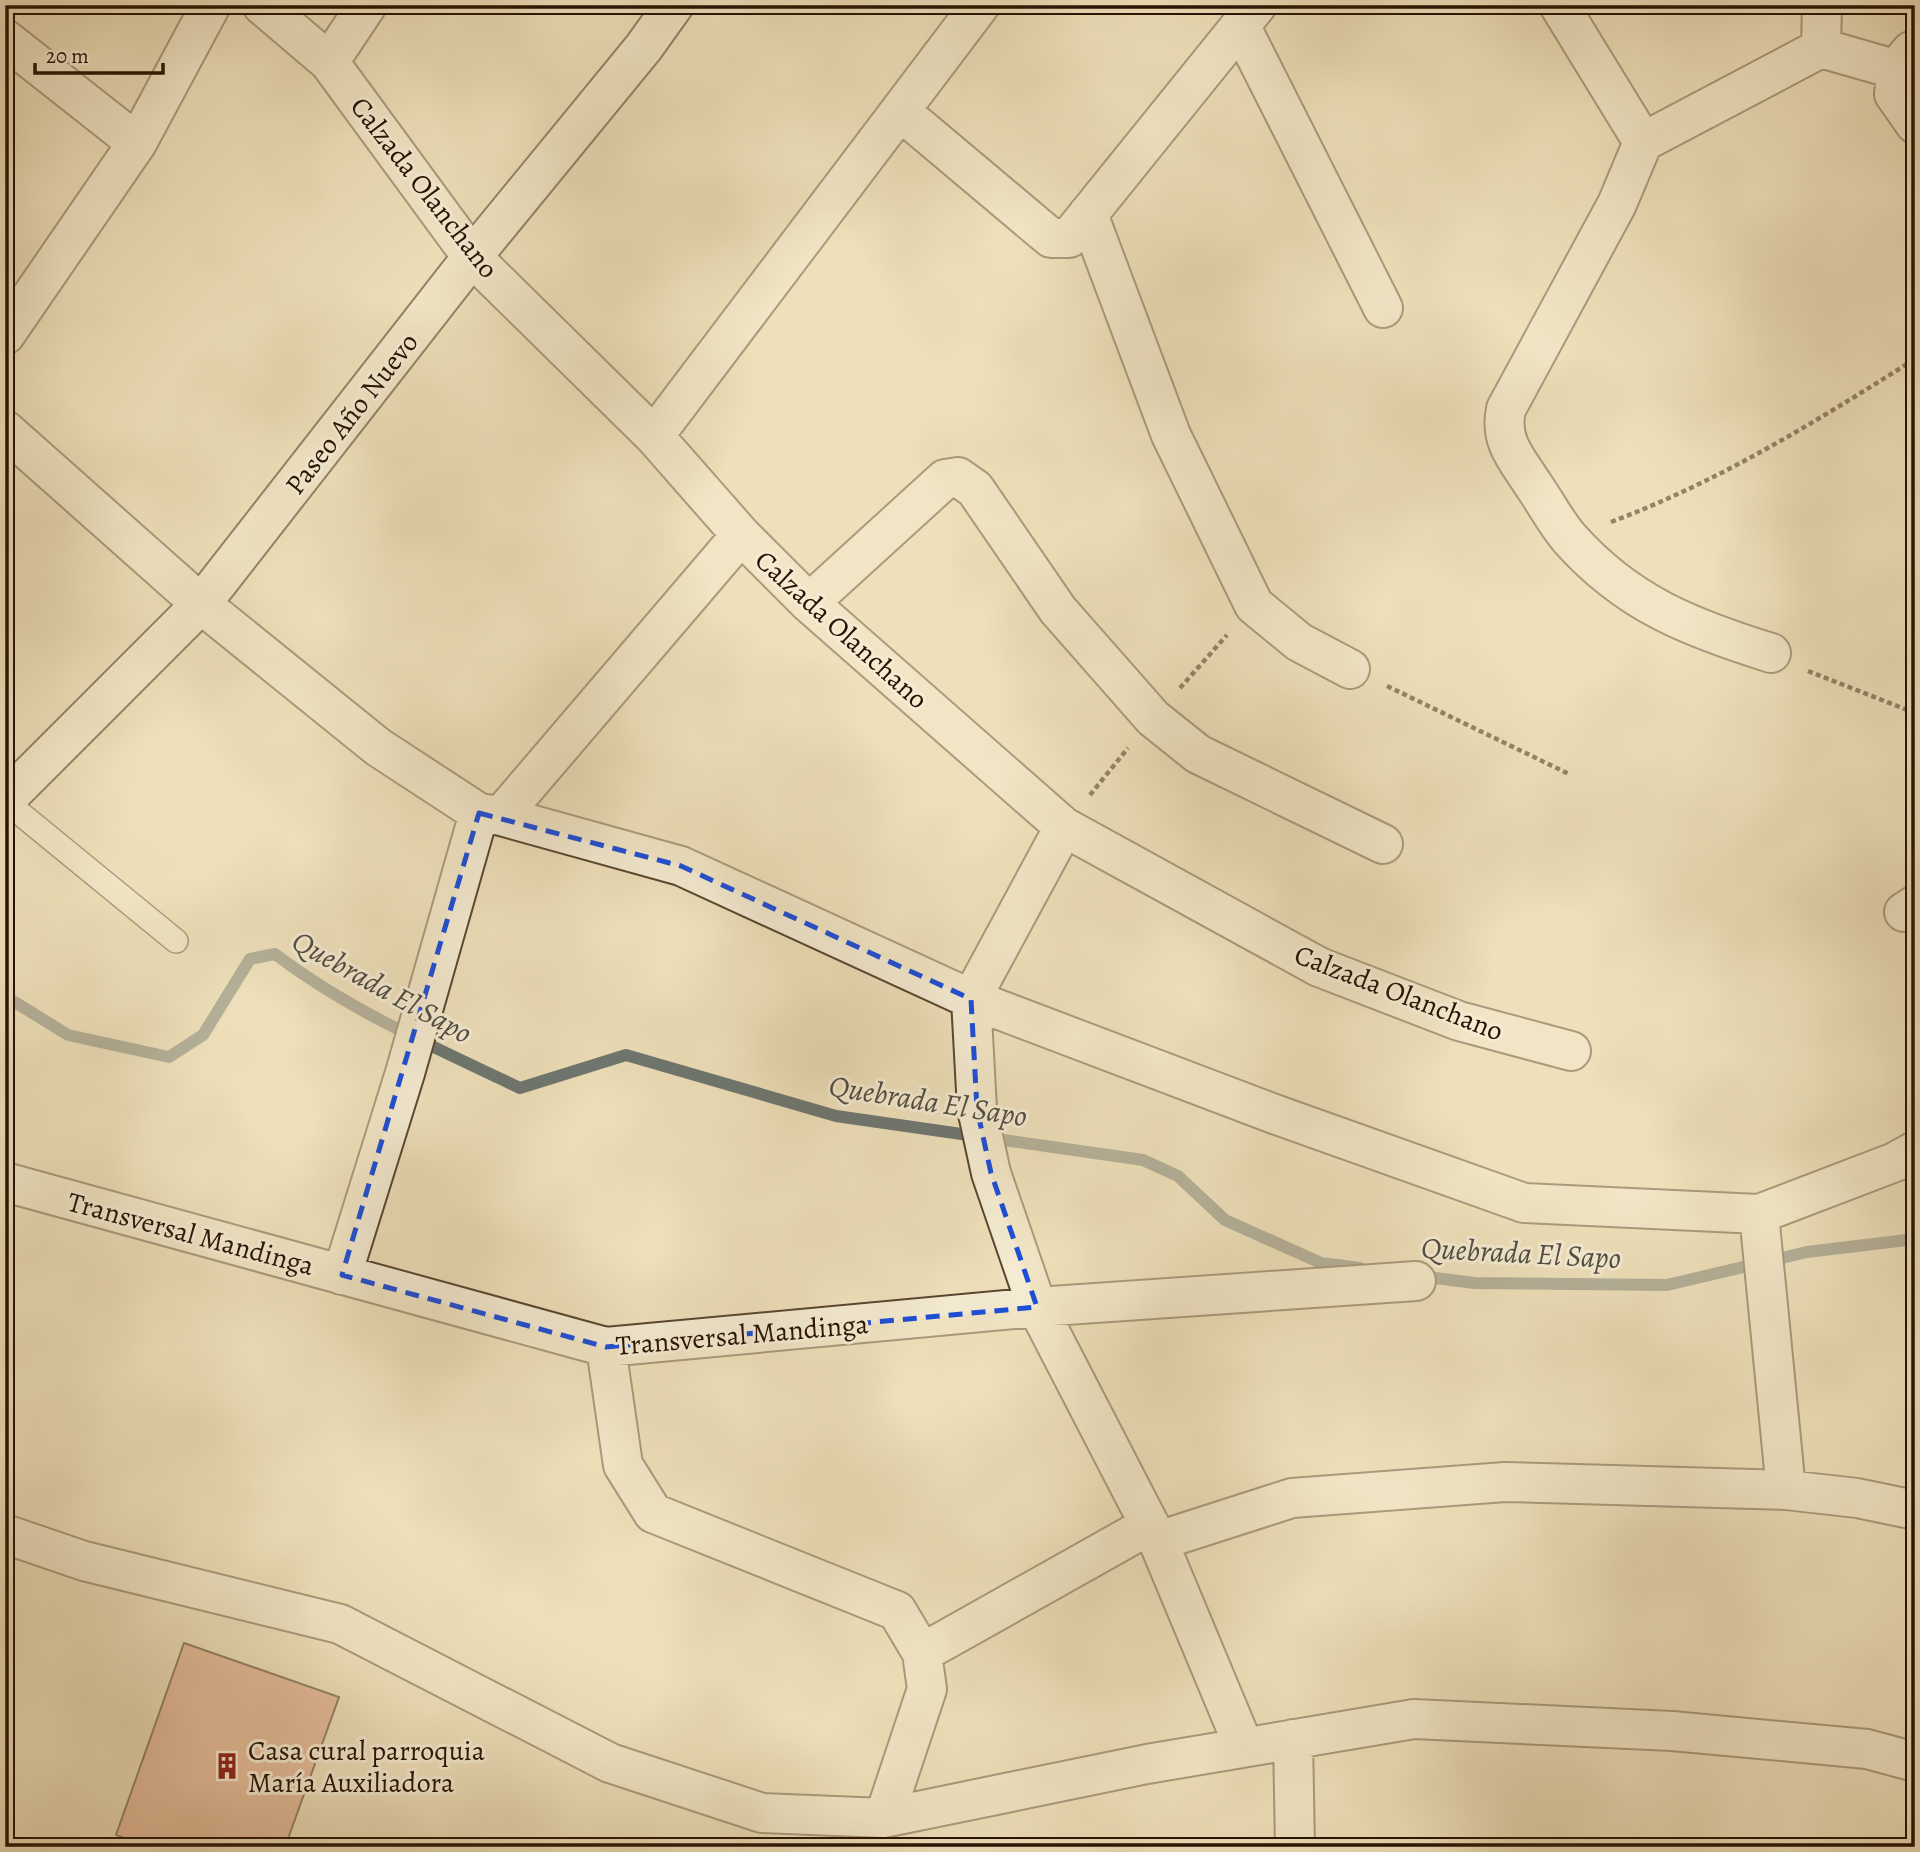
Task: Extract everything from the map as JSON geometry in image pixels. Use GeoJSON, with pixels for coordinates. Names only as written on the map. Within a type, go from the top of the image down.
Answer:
{"type":"FeatureCollection","features":[{"type":"Feature","properties":{"kind":"street"},"geometry":{"type":"LineString","coordinates":[[5,335],[137,143],[211,5]]}},
{"type":"Feature","properties":{"kind":"street","name":"Calzada Olanchano"},"geometry":{"type":"LineString","coordinates":[[262,5],[329,62],[472,257],[654,436],[741,535],[809,603],[1063,827],[1319,967],[1459,1021],[1570,1051]]}},
{"type":"Feature","properties":{"kind":"street"},"geometry":{"type":"LineString","coordinates":[[329,62],[367,5]]}},
{"type":"Feature","properties":{"kind":"street","name":"Paseo Año Nuevo"},"geometry":{"type":"LineString","coordinates":[[5,801],[201,604],[472,257],[644,47],[674,5]]}},
{"type":"Feature","properties":{"kind":"street"},"geometry":{"type":"LineString","coordinates":[[654,436],[980,5]]}},
{"type":"Feature","properties":{"kind":"street"},"geometry":{"type":"LineString","coordinates":[[1559,5],[1643,142]]}},
{"type":"Feature","properties":{"kind":"street"},"geometry":{"type":"LineString","coordinates":[[1821,48],[1822,5]]}},
{"type":"Feature","properties":{"kind":"street"},"geometry":{"type":"LineString","coordinates":[[900,111],[1051,238],[1069,238],[1249,16],[1384,309]]}},
{"type":"Feature","properties":{"kind":"street"},"geometry":{"type":"LineString","coordinates":[[5,39],[137,143]]}},
{"type":"Feature","properties":{"kind":"street"},"geometry":{"type":"LineString","coordinates":[[1771,653],[1707,633],[1633,597],[1569,538],[1511,450],[1502,429],[1506,409],[1617,204],[1643,142],[1821,48],[1909,63],[1894,94],[1915,124]]}},
{"type":"Feature","properties":{"kind":"street"},"geometry":{"type":"LineString","coordinates":[[1088,214],[1171,435],[1254,605],[1299,642],[1350,669]]}},
{"type":"Feature","properties":{"kind":"street"},"geometry":{"type":"LineString","coordinates":[[5,430],[201,604],[378,747],[490,814],[681,866],[971,999],[1277,1115],[1524,1203],[1760,1225],[1915,1151]]}},
{"type":"Feature","properties":{"kind":"street"},"geometry":{"type":"LineString","coordinates":[[809,603],[945,480],[958,477],[975,489],[1058,610],[1153,718],[1198,754],[1382,844]]}},
{"type":"Feature","properties":{"kind":"street"},"geometry":{"type":"LineString","coordinates":[[342,1275],[421,1013],[490,814],[741,535]]}},
{"type":"Feature","properties":{"kind":"street"},"geometry":{"type":"LineString","coordinates":[[1063,827],[971,999],[977,1109],[991,1173],[1037,1307],[1154,1533],[1244,1747]]}},
{"type":"Feature","properties":{"kind":"street","name":"Transversal Mandinga"},"geometry":{"type":"LineString","coordinates":[[5,1182],[606,1347],[1037,1307],[1416,1281]]}},
{"type":"Feature","properties":{"kind":"street"},"geometry":{"type":"LineString","coordinates":[[1760,1225],[1786,1490]]}},
{"type":"Feature","properties":{"kind":"street"},"geometry":{"type":"LineString","coordinates":[[606,1347],[623,1465],[653,1513],[897,1611],[922,1653],[927,1689],[876,1827]]}},
{"type":"Feature","properties":{"kind":"street"},"geometry":{"type":"LineString","coordinates":[[922,1653],[1154,1533],[1292,1498],[1505,1482],[1786,1490],[1857,1498],[1915,1510]]}},
{"type":"Feature","properties":{"kind":"street"},"geometry":{"type":"LineString","coordinates":[[5,1534],[83,1561],[340,1625],[610,1763],[762,1813],[876,1827],[1147,1764],[1414,1719],[1672,1731],[1867,1749],[1915,1762]]}},
{"type":"Feature","properties":{"kind":"street"},"geometry":{"type":"LineString","coordinates":[[1293,1739],[1295,1847]]}},
{"type":"Feature","properties":{"kind":"lane"},"geometry":{"type":"LineString","coordinates":[[5,801],[176,941]]}},
{"type":"Feature","properties":{"kind":"path"},"geometry":{"type":"LineString","coordinates":[[1569,538],[1668,501],[1777,446],[1915,359]]}},
{"type":"Feature","properties":{"kind":"path"},"geometry":{"type":"LineString","coordinates":[[1771,653],[1833,683],[1915,713]]}},
{"type":"Feature","properties":{"kind":"path"},"geometry":{"type":"LineString","coordinates":[[1350,669],[1569,774]]}},
{"type":"Feature","properties":{"kind":"highlighted area"},"geometry":{"type":"Polygon","coordinates":[[[479,813],[681,866],[971,999],[977,1109],[991,1173],[1037,1307],[606,1347],[342,1275],[479,813]]]}},
{"type":"Feature","properties":{"kind":"building","name":"Casa cural parroquia María Auxiliadora"},"geometry":{"type":"Polygon","coordinates":[[[184,1643],[339,1697],[285,1847],[149,1847],[116,1835],[184,1643]]]}},
{"type":"Feature","properties":{"kind":"waterway","name":"Quebrada El Sapo"},"geometry":{"type":"LineString","coordinates":[[5,996],[68,1035],[169,1057],[203,1035],[250,959],[275,954],[363,1011],[520,1088],[626,1055],[836,1116],[1143,1160],[1178,1176],[1225,1220],[1321,1263],[1360,1268]]}},
{"type":"Feature","properties":{"kind":"waterway","name":"Quebrada El Sapo"},"geometry":{"type":"LineString","coordinates":[[1420,1276],[1474,1283],[1667,1285],[1807,1252],[1915,1239]]}},
{"type":"Feature","properties":{"kind":"place","name":"Casa cural parroquia María Auxiliadora"},"geometry":{"type":"Point","coordinates":[227,1766]}}]}
